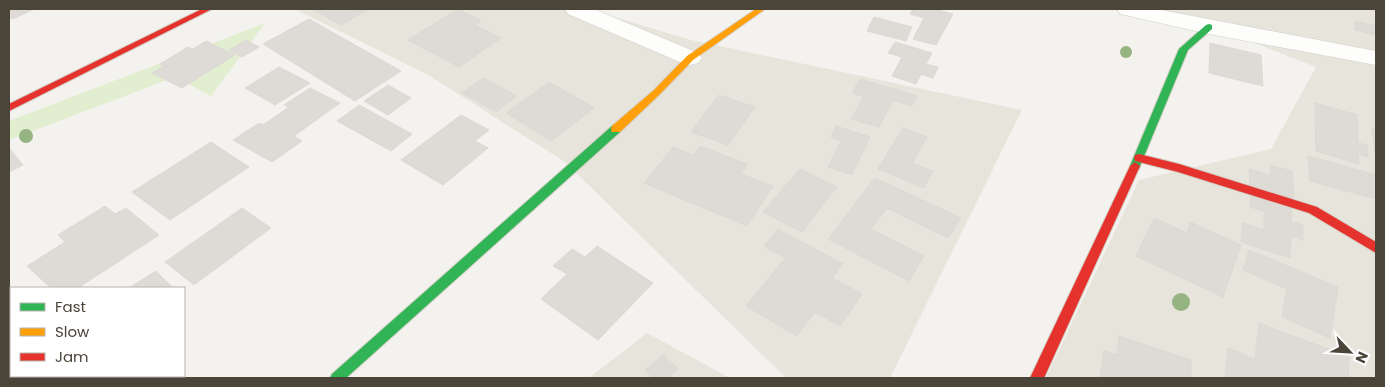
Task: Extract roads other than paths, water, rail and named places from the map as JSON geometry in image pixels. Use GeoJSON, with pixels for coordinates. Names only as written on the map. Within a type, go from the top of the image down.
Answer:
{"type":"FeatureCollection","features":[{"type":"Feature","properties":{"kind":"street"},"geometry":{"type":"LineString","coordinates":[[9,108],[208,9]]}},
{"type":"Feature","properties":{"kind":"street"},"geometry":{"type":"LineString","coordinates":[[576,9],[690,58]]}},
{"type":"Feature","properties":{"kind":"street"},"geometry":{"type":"LineString","coordinates":[[337,378],[650,99],[690,58],[761,9]]}},
{"type":"Feature","properties":{"kind":"street"},"geometry":{"type":"LineString","coordinates":[[1128,9],[1209,27],[1376,58]]}},
{"type":"Feature","properties":{"kind":"street"},"geometry":{"type":"LineString","coordinates":[[1037,378],[1139,158],[1184,49],[1209,27]]}},
{"type":"Feature","properties":{"kind":"street"},"geometry":{"type":"LineString","coordinates":[[1139,158],[1179,168],[1312,210],[1376,248]]}}]}
